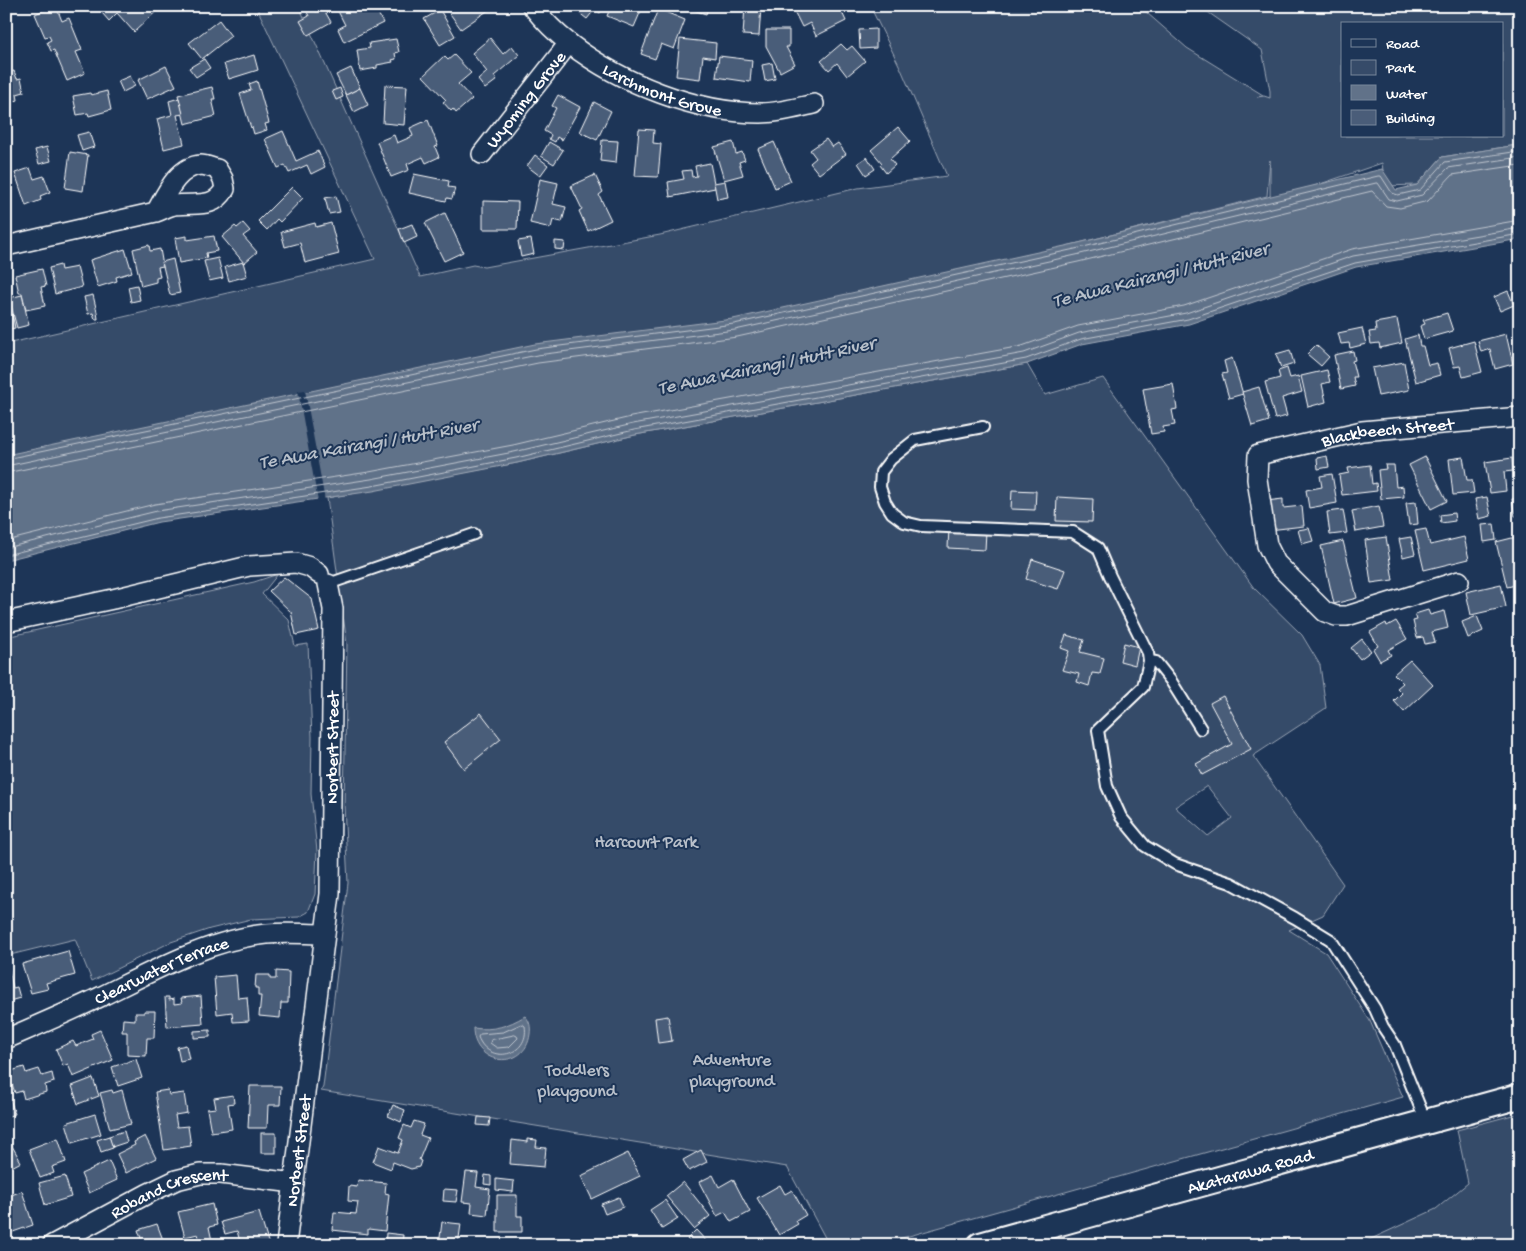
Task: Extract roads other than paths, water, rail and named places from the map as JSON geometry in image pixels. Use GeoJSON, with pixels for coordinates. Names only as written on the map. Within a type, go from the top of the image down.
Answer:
{"type":"FeatureCollection","features":[{"type":"Feature","properties":{"kind":"street","name":"Larchmont Grove"},"geometry":{"type":"LineString","coordinates":[[532,6],[569,43],[609,69],[685,102],[716,108],[762,113],[781,112],[814,104]]}},
{"type":"Feature","properties":{"kind":"street","name":"Wyoming Grove"},"geometry":{"type":"LineString","coordinates":[[482,154],[569,43]]}},
{"type":"Feature","properties":{"kind":"street"},"geometry":{"type":"LineString","coordinates":[[6,246],[156,212]]}},
{"type":"Feature","properties":{"kind":"street","name":"Blackbeech Street"},"geometry":{"type":"LineString","coordinates":[[1459,581],[1347,616],[1336,616],[1325,612],[1276,563],[1270,554],[1267,546],[1257,479],[1258,455],[1362,431],[1520,417]]}},
{"type":"Feature","properties":{"kind":"street"},"geometry":{"type":"LineString","coordinates":[[6,622],[113,599],[249,566],[296,563],[310,568],[323,579]]}},
{"type":"Feature","properties":{"kind":"street","name":"Norbert Street"},"geometry":{"type":"LineString","coordinates":[[286,1245],[330,894],[332,609],[323,579]]}},
{"type":"Feature","properties":{"kind":"street","name":"Clearwater Terrace"},"geometry":{"type":"LineString","coordinates":[[6,1039],[61,1016],[151,972],[231,940],[267,934],[324,934]]}},
{"type":"Feature","properties":{"kind":"street","name":"Akatarawa Road"},"geometry":{"type":"LineString","coordinates":[[980,1245],[1520,1096]]}},
{"type":"Feature","properties":{"kind":"street","name":"Roband Crescent"},"geometry":{"type":"LineString","coordinates":[[52,1245],[176,1180],[200,1174],[221,1174],[294,1183]]}},
{"type":"Feature","properties":{"kind":"lane"},"geometry":{"type":"LineString","coordinates":[[983,427],[915,440],[891,459],[881,472],[880,487],[885,502],[892,513],[904,522],[921,526],[1073,532],[1098,548],[1148,653],[1149,661],[1143,686],[1098,730],[1107,786],[1121,817],[1145,846],[1175,864],[1231,883],[1331,940],[1375,1009],[1383,1027],[1395,1045],[1426,1122]]}},
{"type":"Feature","properties":{"kind":"lane"},"geometry":{"type":"LineString","coordinates":[[323,579],[474,534]]}},
{"type":"Feature","properties":{"kind":"lane"},"geometry":{"type":"LineString","coordinates":[[1149,661],[1156,662],[1171,681],[1201,729]]}},
{"type":"Feature","properties":{"kind":"water","name":"Te Awa Kairangi / Hutt River"},"geometry":{"type":"Polygon","coordinates":[[[1520,146],[1520,239],[1356,267],[1189,324],[1082,344],[1027,364],[635,435],[517,463],[373,491],[159,522],[6,560],[6,455],[535,344],[733,319],[1074,244],[1382,169],[1396,190],[1417,185],[1442,157],[1520,146]]]}},
{"type":"Feature","properties":{"kind":"water"},"geometry":{"type":"Polygon","coordinates":[[[525,1016],[530,1024],[530,1034],[526,1046],[519,1054],[510,1059],[500,1060],[490,1057],[481,1051],[475,1041],[473,1028],[487,1029],[500,1027],[513,1023],[525,1016]]]}},
{"type":"Feature","properties":{"kind":"park label","name":"Harcourt Park"},"geometry":{"type":"Point","coordinates":[646,841]}},
{"type":"Feature","properties":{"kind":"park label","name":"Adventure playground"},"geometry":{"type":"Point","coordinates":[732,1069]}},
{"type":"Feature","properties":{"kind":"park label","name":"Toddlers playgound"},"geometry":{"type":"Point","coordinates":[577,1079]}}]}
